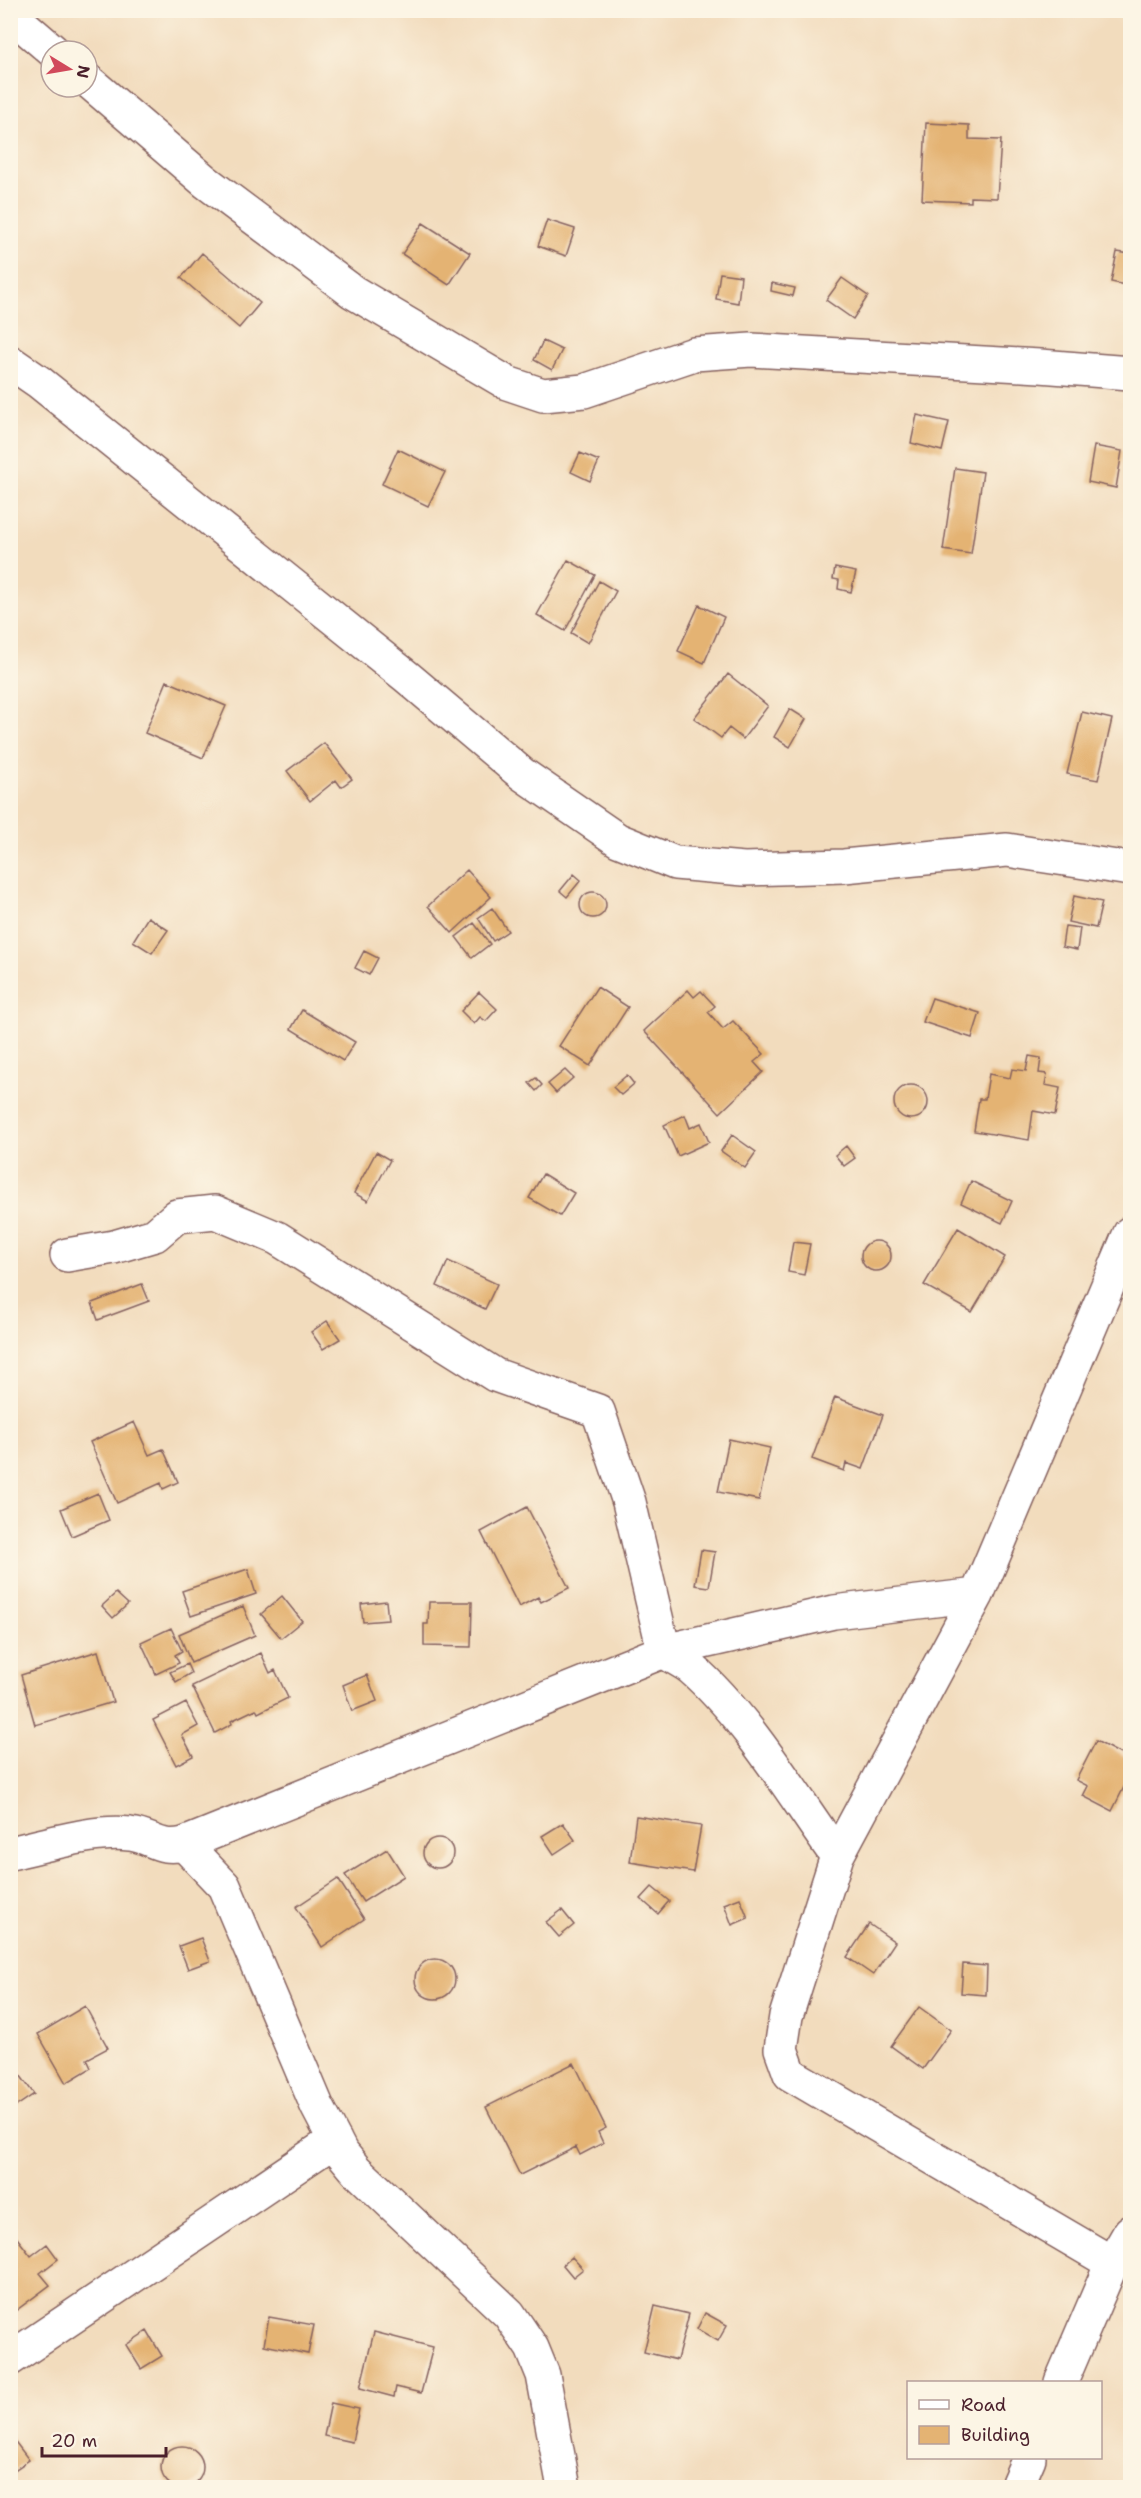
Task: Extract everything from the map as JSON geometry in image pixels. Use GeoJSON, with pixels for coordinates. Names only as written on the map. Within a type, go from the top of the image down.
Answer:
{"type":"FeatureCollection","features":[{"type":"Feature","properties":{"kind":"street"},"geometry":{"type":"LineString","coordinates":[[10,14],[39,39]]}},
{"type":"Feature","properties":{"kind":"street"},"geometry":{"type":"LineString","coordinates":[[99,90],[206,182],[353,292],[507,383],[543,395],[584,391],[694,354],[751,350],[1131,373]]}},
{"type":"Feature","properties":{"kind":"street"},"geometry":{"type":"LineString","coordinates":[[10,362],[49,390],[407,677],[522,774],[618,840],[675,863],[744,869],[844,866],[1007,850],[1131,869]]}},
{"type":"Feature","properties":{"kind":"street"},"geometry":{"type":"LineString","coordinates":[[67,1255],[114,1247],[155,1235],[177,1216],[215,1212],[278,1238],[495,1374],[598,1411],[629,1502],[664,1651],[689,1666],[716,1692],[763,1752],[837,1856]]}},
{"type":"Feature","properties":{"kind":"street"},"geometry":{"type":"LineString","coordinates":[[1112,2263],[790,2073],[781,2049],[786,2016],[837,1856],[977,1595],[1131,1233]]}},
{"type":"Feature","properties":{"kind":"street"},"geometry":{"type":"LineString","coordinates":[[10,1854],[95,1835],[131,1834],[170,1847],[184,1844],[664,1651],[834,1612],[977,1595]]}},
{"type":"Feature","properties":{"kind":"street"},"geometry":{"type":"LineString","coordinates":[[184,1844],[224,1886],[317,2106],[341,2152],[356,2170],[509,2314],[526,2339],[543,2375],[564,2487]]}},
{"type":"Feature","properties":{"kind":"street"},"geometry":{"type":"LineString","coordinates":[[10,2359],[335,2140]]}},
{"type":"Feature","properties":{"kind":"street"},"geometry":{"type":"LineString","coordinates":[[1061,2381],[1112,2263],[1131,2232]]}},
{"type":"Feature","properties":{"kind":"street"},"geometry":{"type":"LineString","coordinates":[[1016,2487],[1028,2459]]}},
{"type":"Feature","properties":{"kind":"building"},"geometry":{"type":"Polygon","coordinates":[[[926,123],[969,125],[969,139],[1001,140],[997,198],[971,197],[971,202],[922,200],[926,123]]]}},
{"type":"Feature","properties":{"kind":"building"},"geometry":{"type":"Polygon","coordinates":[[[547,220],[575,229],[566,256],[538,246],[547,220]]]}},
{"type":"Feature","properties":{"kind":"building"},"geometry":{"type":"Polygon","coordinates":[[[423,223],[470,253],[449,285],[402,254],[423,223]]]}},
{"type":"Feature","properties":{"kind":"building"},"geometry":{"type":"Polygon","coordinates":[[[1117,252],[1130,254],[1130,286],[1111,282],[1117,252]]]}},
{"type":"Feature","properties":{"kind":"building"},"geometry":{"type":"Polygon","coordinates":[[[202,253],[260,303],[239,328],[181,278],[202,253]]]}},
{"type":"Feature","properties":{"kind":"building"},"geometry":{"type":"Polygon","coordinates":[[[720,273],[741,276],[738,303],[716,299],[720,273]]]}},
{"type":"Feature","properties":{"kind":"building"},"geometry":{"type":"Polygon","coordinates":[[[842,278],[868,296],[853,319],[826,300],[842,278]]]}},
{"type":"Feature","properties":{"kind":"building"},"geometry":{"type":"Polygon","coordinates":[[[772,283],[795,288],[793,296],[771,291],[772,283]]]}},
{"type":"Feature","properties":{"kind":"building"},"geometry":{"type":"Polygon","coordinates":[[[543,341],[562,350],[552,370],[534,360],[543,341]]]}},
{"type":"Feature","properties":{"kind":"building"},"geometry":{"type":"Polygon","coordinates":[[[917,415],[949,422],[942,451],[911,443],[917,415]]]}},
{"type":"Feature","properties":{"kind":"building"},"geometry":{"type":"Polygon","coordinates":[[[1094,446],[1122,451],[1116,488],[1088,482],[1094,446]]]}},
{"type":"Feature","properties":{"kind":"building"},"geometry":{"type":"Polygon","coordinates":[[[398,449],[445,472],[428,506],[382,484],[398,449]]]}},
{"type":"Feature","properties":{"kind":"building"},"geometry":{"type":"Polygon","coordinates":[[[580,453],[599,461],[590,481],[571,472],[580,453]]]}},
{"type":"Feature","properties":{"kind":"building"},"geometry":{"type":"Polygon","coordinates":[[[955,468],[983,472],[971,554],[943,550],[955,468]]]}},
{"type":"Feature","properties":{"kind":"building"},"geometry":{"type":"Polygon","coordinates":[[[568,560],[595,575],[565,631],[537,615],[568,560]]]}},
{"type":"Feature","properties":{"kind":"building"},"geometry":{"type":"Polygon","coordinates":[[[835,568],[856,572],[851,592],[838,589],[839,580],[833,579],[835,568]]]}},
{"type":"Feature","properties":{"kind":"building"},"geometry":{"type":"Polygon","coordinates":[[[599,581],[616,591],[588,643],[571,633],[599,581]]]}},
{"type":"Feature","properties":{"kind":"building"},"geometry":{"type":"Polygon","coordinates":[[[699,605],[724,617],[704,663],[678,651],[699,605]]]}},
{"type":"Feature","properties":{"kind":"building"},"geometry":{"type":"Polygon","coordinates":[[[728,674],[768,706],[743,739],[729,728],[721,738],[694,718],[728,674]]]}},
{"type":"Feature","properties":{"kind":"building"},"geometry":{"type":"Polygon","coordinates":[[[167,681],[226,706],[203,758],[145,733],[167,681]]]}},
{"type":"Feature","properties":{"kind":"building"},"geometry":{"type":"Polygon","coordinates":[[[790,709],[806,719],[790,747],[774,737],[790,709]]]}},
{"type":"Feature","properties":{"kind":"building"},"geometry":{"type":"Polygon","coordinates":[[[1082,712],[1112,719],[1098,780],[1067,774],[1082,712]]]}},
{"type":"Feature","properties":{"kind":"building"},"geometry":{"type":"Polygon","coordinates":[[[324,743],[352,779],[341,787],[336,780],[310,801],[287,771],[324,743]]]}},
{"type":"Feature","properties":{"kind":"building"},"geometry":{"type":"Polygon","coordinates":[[[467,870],[491,897],[452,933],[428,906],[467,870]]]}},
{"type":"Feature","properties":{"kind":"building"},"geometry":{"type":"Polygon","coordinates":[[[574,874],[581,880],[567,897],[560,891],[574,874]]]}},
{"type":"Feature","properties":{"kind":"building"},"geometry":{"type":"Polygon","coordinates":[[[593,892],[602,896],[606,905],[602,914],[593,918],[584,914],[580,905],[584,896],[593,892]]]}},
{"type":"Feature","properties":{"kind":"building"},"geometry":{"type":"Polygon","coordinates":[[[1074,896],[1102,902],[1096,928],[1068,922],[1074,896]]]}},
{"type":"Feature","properties":{"kind":"building"},"geometry":{"type":"Polygon","coordinates":[[[492,908],[508,931],[493,941],[478,918],[492,908]]]}},
{"type":"Feature","properties":{"kind":"building"},"geometry":{"type":"Polygon","coordinates":[[[148,917],[168,930],[152,953],[133,941],[148,917]]]}},
{"type":"Feature","properties":{"kind":"building"},"geometry":{"type":"Polygon","coordinates":[[[474,923],[490,944],[472,958],[456,937],[474,923]]]}},
{"type":"Feature","properties":{"kind":"building"},"geometry":{"type":"Polygon","coordinates":[[[1065,926],[1080,928],[1077,950],[1062,947],[1065,926]]]}},
{"type":"Feature","properties":{"kind":"building"},"geometry":{"type":"Polygon","coordinates":[[[364,951],[378,958],[369,975],[355,968],[364,951]]]}},
{"type":"Feature","properties":{"kind":"building"},"geometry":{"type":"Polygon","coordinates":[[[597,987],[628,1007],[590,1066],[559,1046],[597,987]]]}},
{"type":"Feature","properties":{"kind":"building"},"geometry":{"type":"Polygon","coordinates":[[[688,990],[694,997],[701,991],[715,1006],[708,1012],[723,1029],[733,1021],[764,1054],[754,1062],[763,1072],[720,1113],[644,1031],[688,990]]]}},
{"type":"Feature","properties":{"kind":"building"},"geometry":{"type":"Polygon","coordinates":[[[479,992],[497,1009],[486,1021],[480,1017],[474,1024],[461,1011],[479,992]]]}},
{"type":"Feature","properties":{"kind":"building"},"geometry":{"type":"Polygon","coordinates":[[[932,998],[980,1013],[972,1038],[923,1022],[932,998]]]}},
{"type":"Feature","properties":{"kind":"building"},"geometry":{"type":"Polygon","coordinates":[[[302,1010],[355,1042],[343,1061],[291,1029],[302,1010]]]}},
{"type":"Feature","properties":{"kind":"building"},"geometry":{"type":"Polygon","coordinates":[[[1029,1056],[1041,1058],[1039,1073],[1047,1074],[1045,1085],[1060,1088],[1055,1115],[1033,1111],[1029,1140],[974,1131],[979,1099],[985,1099],[989,1074],[1010,1078],[1012,1069],[1026,1071],[1029,1056]]]}},
{"type":"Feature","properties":{"kind":"building"},"geometry":{"type":"Polygon","coordinates":[[[565,1070],[573,1078],[556,1093],[548,1084],[565,1070]]]}},
{"type":"Feature","properties":{"kind":"building"},"geometry":{"type":"Polygon","coordinates":[[[627,1075],[634,1084],[621,1095],[613,1087],[627,1075]]]}},
{"type":"Feature","properties":{"kind":"building"},"geometry":{"type":"Polygon","coordinates":[[[536,1078],[542,1085],[536,1091],[529,1083],[536,1078]]]}},
{"type":"Feature","properties":{"kind":"building"},"geometry":{"type":"Polygon","coordinates":[[[911,1085],[923,1090],[928,1102],[923,1114],[911,1119],[899,1114],[894,1102],[899,1090],[911,1085]]]}},
{"type":"Feature","properties":{"kind":"building"},"geometry":{"type":"Polygon","coordinates":[[[685,1115],[690,1128],[701,1123],[709,1142],[678,1156],[664,1125],[685,1115]]]}},
{"type":"Feature","properties":{"kind":"building"},"geometry":{"type":"Polygon","coordinates":[[[732,1135],[756,1152],[745,1168],[721,1151],[732,1135]]]}},
{"type":"Feature","properties":{"kind":"building"},"geometry":{"type":"Polygon","coordinates":[[[846,1146],[855,1158],[844,1166],[835,1155],[846,1146]]]}},
{"type":"Feature","properties":{"kind":"building"},"geometry":{"type":"Polygon","coordinates":[[[376,1152],[390,1160],[368,1201],[354,1193],[376,1152]]]}},
{"type":"Feature","properties":{"kind":"building"},"geometry":{"type":"Polygon","coordinates":[[[543,1174],[574,1193],[560,1216],[529,1198],[543,1174]]]}},
{"type":"Feature","properties":{"kind":"building"},"geometry":{"type":"Polygon","coordinates":[[[971,1181],[1012,1201],[1002,1223],[961,1203],[971,1181]]]}},
{"type":"Feature","properties":{"kind":"building"},"geometry":{"type":"Polygon","coordinates":[[[958,1228],[1005,1257],[972,1312],[924,1285],[958,1228]]]}},
{"type":"Feature","properties":{"kind":"building"},"geometry":{"type":"Polygon","coordinates":[[[876,1241],[887,1245],[891,1256],[887,1267],[876,1271],[865,1267],[861,1256],[865,1245],[876,1241]]]}},
{"type":"Feature","properties":{"kind":"building"},"geometry":{"type":"Polygon","coordinates":[[[793,1242],[810,1244],[804,1275],[788,1272],[793,1242]]]}},
{"type":"Feature","properties":{"kind":"building"},"geometry":{"type":"Polygon","coordinates":[[[448,1261],[497,1284],[485,1309],[437,1286],[448,1261]]]}},
{"type":"Feature","properties":{"kind":"building"},"geometry":{"type":"Polygon","coordinates":[[[142,1284],[149,1301],[98,1320],[92,1303],[142,1284]]]}},
{"type":"Feature","properties":{"kind":"building"},"geometry":{"type":"Polygon","coordinates":[[[327,1321],[340,1339],[323,1349],[311,1332],[327,1321]]]}},
{"type":"Feature","properties":{"kind":"building"},"geometry":{"type":"Polygon","coordinates":[[[835,1397],[883,1415],[863,1469],[846,1463],[844,1471],[812,1459],[835,1397]]]}},
{"type":"Feature","properties":{"kind":"building"},"geometry":{"type":"Polygon","coordinates":[[[134,1422],[149,1455],[163,1449],[178,1482],[163,1489],[161,1483],[117,1503],[90,1442],[134,1422]]]}},
{"type":"Feature","properties":{"kind":"building"},"geometry":{"type":"Polygon","coordinates":[[[729,1439],[770,1448],[759,1500],[718,1492],[729,1439]]]}},
{"type":"Feature","properties":{"kind":"building"},"geometry":{"type":"Polygon","coordinates":[[[98,1493],[109,1520],[72,1536],[61,1509],[98,1493]]]}},
{"type":"Feature","properties":{"kind":"building"},"geometry":{"type":"Polygon","coordinates":[[[527,1507],[569,1588],[541,1602],[538,1597],[519,1607],[481,1532],[527,1507]]]}},
{"type":"Feature","properties":{"kind":"building"},"geometry":{"type":"Polygon","coordinates":[[[701,1550],[715,1552],[709,1587],[695,1585],[701,1550]]]}},
{"type":"Feature","properties":{"kind":"building"},"geometry":{"type":"Polygon","coordinates":[[[248,1569],[256,1594],[191,1616],[182,1591],[248,1569]]]}},
{"type":"Feature","properties":{"kind":"building"},"geometry":{"type":"Polygon","coordinates":[[[116,1593],[128,1604],[113,1618],[102,1606],[116,1593]]]}},
{"type":"Feature","properties":{"kind":"building"},"geometry":{"type":"Polygon","coordinates":[[[282,1596],[302,1621],[281,1638],[261,1614],[282,1596]]]}},
{"type":"Feature","properties":{"kind":"building"},"geometry":{"type":"Polygon","coordinates":[[[386,1601],[388,1620],[363,1622],[361,1604],[386,1601]]]}},
{"type":"Feature","properties":{"kind":"building"},"geometry":{"type":"Polygon","coordinates":[[[429,1602],[472,1602],[471,1647],[424,1646],[424,1624],[428,1624],[429,1602]]]}},
{"type":"Feature","properties":{"kind":"building"},"geometry":{"type":"Polygon","coordinates":[[[243,1606],[255,1635],[191,1663],[179,1634],[243,1606]]]}},
{"type":"Feature","properties":{"kind":"building"},"geometry":{"type":"Polygon","coordinates":[[[171,1628],[182,1651],[175,1655],[179,1663],[156,1674],[141,1642],[171,1628]]]}},
{"type":"Feature","properties":{"kind":"building"},"geometry":{"type":"Polygon","coordinates":[[[98,1651],[113,1702],[35,1725],[21,1675],[98,1651]]]}},
{"type":"Feature","properties":{"kind":"building"},"geometry":{"type":"Polygon","coordinates":[[[261,1653],[270,1673],[275,1670],[288,1698],[258,1713],[256,1709],[231,1721],[232,1724],[215,1733],[192,1686],[261,1653]]]}},
{"type":"Feature","properties":{"kind":"building"},"geometry":{"type":"Polygon","coordinates":[[[187,1664],[191,1673],[176,1682],[170,1672],[187,1664]]]}},
{"type":"Feature","properties":{"kind":"building"},"geometry":{"type":"Polygon","coordinates":[[[367,1675],[377,1701],[352,1711],[343,1685],[367,1675]]]}},
{"type":"Feature","properties":{"kind":"building"},"geometry":{"type":"Polygon","coordinates":[[[186,1703],[198,1726],[182,1735],[193,1756],[176,1765],[153,1720],[186,1703]]]}},
{"type":"Feature","properties":{"kind":"building"},"geometry":{"type":"Polygon","coordinates":[[[1096,1741],[1130,1759],[1130,1775],[1112,1811],[1083,1796],[1088,1786],[1076,1780],[1096,1741]]]}},
{"type":"Feature","properties":{"kind":"building"},"geometry":{"type":"Polygon","coordinates":[[[636,1816],[701,1826],[693,1872],[630,1862],[636,1816]]]}},
{"type":"Feature","properties":{"kind":"building"},"geometry":{"type":"Polygon","coordinates":[[[563,1823],[575,1840],[554,1854],[542,1836],[563,1823]]]}},
{"type":"Feature","properties":{"kind":"building"},"geometry":{"type":"Polygon","coordinates":[[[438,1838],[449,1842],[453,1853],[449,1864],[438,1868],[427,1864],[423,1853],[427,1842],[438,1838]]]}},
{"type":"Feature","properties":{"kind":"building"},"geometry":{"type":"Polygon","coordinates":[[[387,1849],[404,1876],[363,1902],[345,1875],[387,1849]]]}},
{"type":"Feature","properties":{"kind":"building"},"geometry":{"type":"Polygon","coordinates":[[[338,1879],[364,1919],[322,1947],[296,1907],[338,1879]]]}},
{"type":"Feature","properties":{"kind":"building"},"geometry":{"type":"Polygon","coordinates":[[[652,1887],[669,1901],[658,1914],[641,1899],[652,1887]]]}},
{"type":"Feature","properties":{"kind":"building"},"geometry":{"type":"Polygon","coordinates":[[[740,1898],[748,1918],[732,1925],[724,1904],[740,1898]]]}},
{"type":"Feature","properties":{"kind":"building"},"geometry":{"type":"Polygon","coordinates":[[[562,1910],[574,1925],[559,1937],[546,1922],[562,1910]]]}},
{"type":"Feature","properties":{"kind":"building"},"geometry":{"type":"Polygon","coordinates":[[[869,1924],[895,1942],[873,1975],[847,1957],[869,1924]]]}},
{"type":"Feature","properties":{"kind":"building"},"geometry":{"type":"Polygon","coordinates":[[[201,1938],[210,1961],[188,1969],[179,1946],[201,1938]]]}},
{"type":"Feature","properties":{"kind":"building"},"geometry":{"type":"Polygon","coordinates":[[[435,1959],[449,1965],[455,1979],[449,1993],[435,1999],[421,1993],[415,1979],[421,1965],[435,1959]]]}},
{"type":"Feature","properties":{"kind":"building"},"geometry":{"type":"Polygon","coordinates":[[[963,1964],[987,1966],[986,1995],[961,1993],[963,1964]]]}},
{"type":"Feature","properties":{"kind":"building"},"geometry":{"type":"Polygon","coordinates":[[[85,2006],[108,2048],[87,2059],[91,2068],[66,2083],[38,2034],[85,2006]]]}},
{"type":"Feature","properties":{"kind":"building"},"geometry":{"type":"Polygon","coordinates":[[[919,2007],[951,2030],[923,2069],[891,2046],[919,2007]]]}},
{"type":"Feature","properties":{"kind":"building"},"geometry":{"type":"Polygon","coordinates":[[[574,2063],[606,2128],[598,2132],[603,2143],[580,2155],[576,2147],[520,2175],[486,2107],[574,2063]]]}},
{"type":"Feature","properties":{"kind":"building"},"geometry":{"type":"Polygon","coordinates":[[[20,2075],[34,2094],[15,2107],[10,2101],[10,2082],[20,2075]]]}},
{"type":"Feature","properties":{"kind":"building"},"geometry":{"type":"Polygon","coordinates":[[[10,2229],[31,2256],[47,2244],[58,2259],[40,2273],[50,2285],[10,2315],[10,2229]]]}},
{"type":"Feature","properties":{"kind":"building"},"geometry":{"type":"Polygon","coordinates":[[[572,2257],[583,2269],[573,2277],[563,2265],[572,2257]]]}},
{"type":"Feature","properties":{"kind":"building"},"geometry":{"type":"Polygon","coordinates":[[[655,2306],[689,2314],[677,2360],[644,2352],[655,2306]]]}},
{"type":"Feature","properties":{"kind":"building"},"geometry":{"type":"Polygon","coordinates":[[[705,2313],[727,2325],[718,2341],[697,2329],[705,2313]]]}},
{"type":"Feature","properties":{"kind":"building"},"geometry":{"type":"Polygon","coordinates":[[[269,2317],[314,2325],[308,2354],[264,2345],[269,2317]]]}},
{"type":"Feature","properties":{"kind":"building"},"geometry":{"type":"Polygon","coordinates":[[[147,2331],[162,2356],[141,2369],[126,2345],[147,2331]]]}},
{"type":"Feature","properties":{"kind":"building"},"geometry":{"type":"Polygon","coordinates":[[[374,2332],[433,2347],[421,2393],[396,2387],[394,2397],[360,2388],[374,2332]]]}},
{"type":"Feature","properties":{"kind":"building"},"geometry":{"type":"Polygon","coordinates":[[[331,2403],[359,2409],[352,2442],[324,2436],[331,2403]]]}},
{"type":"Feature","properties":{"kind":"building"},"geometry":{"type":"Polygon","coordinates":[[[10,2435],[29,2460],[10,2473],[10,2435]]]}},
{"type":"Feature","properties":{"kind":"building"},"geometry":{"type":"Polygon","coordinates":[[[182,2446],[197,2452],[203,2467],[197,2482],[182,2488],[167,2482],[161,2467],[167,2452],[182,2446]]]}}]}
